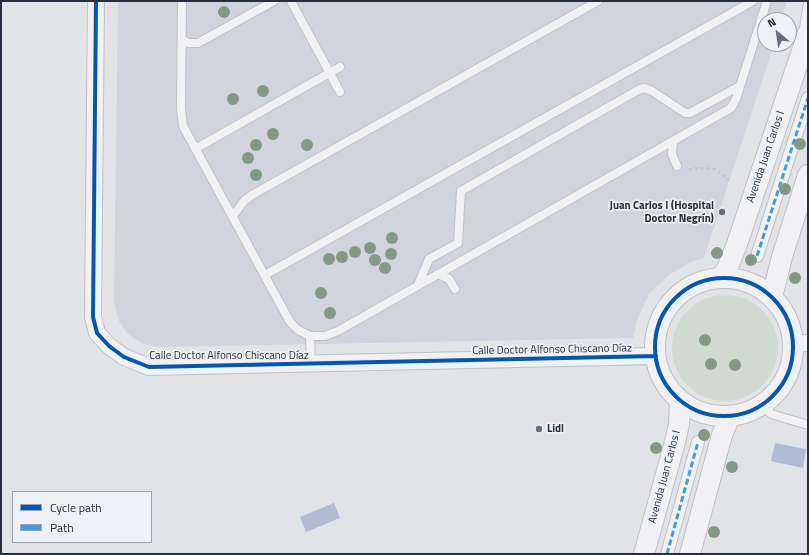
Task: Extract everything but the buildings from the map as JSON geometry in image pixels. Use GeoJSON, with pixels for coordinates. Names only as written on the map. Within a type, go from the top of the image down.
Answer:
{"type":"FeatureCollection","features":[{"type":"Feature","properties":{"kind":"street","name":"Calle Doctor Alfonso Chiscano Díaz"},"geometry":{"type":"LineString","coordinates":[[96,1],[93,317],[97,333],[109,346],[124,357],[150,367],[656,356]]}},
{"type":"Feature","properties":{"kind":"street","name":"Avenida Juan Carlos I"},"geometry":{"type":"LineString","coordinates":[[720,278],[727,269],[737,244],[808,33]]}},
{"type":"Feature","properties":{"kind":"street"},"geometry":{"type":"LineString","coordinates":[[757,256],[808,98]]}},
{"type":"Feature","properties":{"kind":"street"},"geometry":{"type":"LineString","coordinates":[[772,297],[782,257],[808,175]]}},
{"type":"Feature","properties":{"kind":"street"},"geometry":{"type":"LineString","coordinates":[[720,278],[748,282],[761,288],[772,297],[779,305],[801,343],[781,386],[763,404],[745,413],[730,416],[703,413],[680,400],[668,388],[660,373],[656,356],[657,331],[661,320],[671,304],[685,291],[696,285],[720,278]]}},
{"type":"Feature","properties":{"kind":"street","name":"Avenida Juan Carlos I"},"geometry":{"type":"LineString","coordinates":[[644,554],[679,424],[680,400]]}},
{"type":"Feature","properties":{"kind":"street"},"geometry":{"type":"LineString","coordinates":[[690,554],[722,435],[730,416]]}},
{"type":"Feature","properties":{"kind":"street","name":"Avenida Juan Carlos I"},"geometry":{"type":"LineString","coordinates":[[667,554],[698,442]]}},
{"type":"Feature","properties":{"kind":"lane"},"geometry":{"type":"LineString","coordinates":[[182,1],[181,118],[183,126],[290,322],[298,330],[310,336],[325,336],[338,331],[731,108],[740,86],[767,1]]}},
{"type":"Feature","properties":{"kind":"lane"},"geometry":{"type":"LineString","coordinates":[[182,39],[188,43],[198,43],[274,1]]}},
{"type":"Feature","properties":{"kind":"lane"},"geometry":{"type":"LineString","coordinates":[[291,1],[340,92]]}},
{"type":"Feature","properties":{"kind":"lane"},"geometry":{"type":"LineString","coordinates":[[233,216],[244,200],[252,195],[598,1]]}},
{"type":"Feature","properties":{"kind":"lane"},"geometry":{"type":"LineString","coordinates":[[265,275],[753,1]]}},
{"type":"Feature","properties":{"kind":"lane"},"geometry":{"type":"LineString","coordinates":[[798,63],[808,3]]}},
{"type":"Feature","properties":{"kind":"lane"},"geometry":{"type":"LineString","coordinates":[[195,149],[340,66]]}},
{"type":"Feature","properties":{"kind":"lane"},"geometry":{"type":"LineString","coordinates":[[418,285],[429,259],[458,243],[461,191],[640,89],[645,88],[652,91],[685,113],[690,113],[740,86]]}},
{"type":"Feature","properties":{"kind":"lane"},"geometry":{"type":"LineString","coordinates":[[673,142],[672,154],[677,166]]}},
{"type":"Feature","properties":{"kind":"lane"},"geometry":{"type":"LineString","coordinates":[[438,274],[449,279],[455,289]]}},
{"type":"Feature","properties":{"kind":"lane"},"geometry":{"type":"LineString","coordinates":[[310,336],[311,364]]}},
{"type":"Feature","properties":{"kind":"lane"},"geometry":{"type":"LineString","coordinates":[[763,404],[771,414],[808,425]]}},
{"type":"Feature","properties":{"kind":"path"},"geometry":{"type":"LineString","coordinates":[[689,170],[694,168],[715,170],[729,180]]}},
{"type":"Feature","properties":{"kind":"shaded area"},"geometry":{"type":"Polygon","coordinates":[[[118,1],[787,1],[784,12],[757,12],[757,52],[771,52],[704,258],[691,262],[669,275],[649,294],[637,320],[633,338],[158,347],[141,343],[128,334],[119,321],[114,303],[118,1]]]}},
{"type":"Feature","properties":{"kind":"shaded area"},"geometry":{"type":"Polygon","coordinates":[[[725,295],[745,299],[762,311],[774,328],[778,348],[774,368],[762,385],[745,397],[725,401],[705,397],[688,385],[676,368],[672,348],[676,328],[688,311],[705,299],[725,295]]]}},
{"type":"Feature","properties":{"kind":"water"},"geometry":{"type":"Polygon","coordinates":[[[775,443],[806,449],[803,468],[771,461],[775,443]]]}},
{"type":"Feature","properties":{"kind":"water"},"geometry":{"type":"Polygon","coordinates":[[[334,503],[340,518],[306,532],[300,517],[334,503]]]}},
{"type":"Feature","properties":{"kind":"marked path"},"geometry":{"type":"LineString","coordinates":[[757,256],[808,98]]}},
{"type":"Feature","properties":{"kind":"marked path"},"geometry":{"type":"LineString","coordinates":[[667,554],[698,442]]}},
{"type":"Feature","properties":{"kind":"cycle path"},"geometry":{"type":"LineString","coordinates":[[96,1],[93,317],[97,333],[109,346],[124,357],[149,367],[656,356]]}},
{"type":"Feature","properties":{"kind":"cycle path"},"geometry":{"type":"LineString","coordinates":[[724,278],[750,283],[773,298],[788,321],[793,347],[788,373],[773,396],[750,411],[724,416],[698,411],[675,396],[660,373],[655,347],[660,321],[675,298],[698,283],[724,278]]}},
{"type":"Feature","properties":{"kind":"place","name":"Juan Carlos I (Hospital Doctor Negrín)"},"geometry":{"type":"Point","coordinates":[722,212]}},
{"type":"Feature","properties":{"kind":"place","name":"Lidl"},"geometry":{"type":"Point","coordinates":[539,429]}}]}
